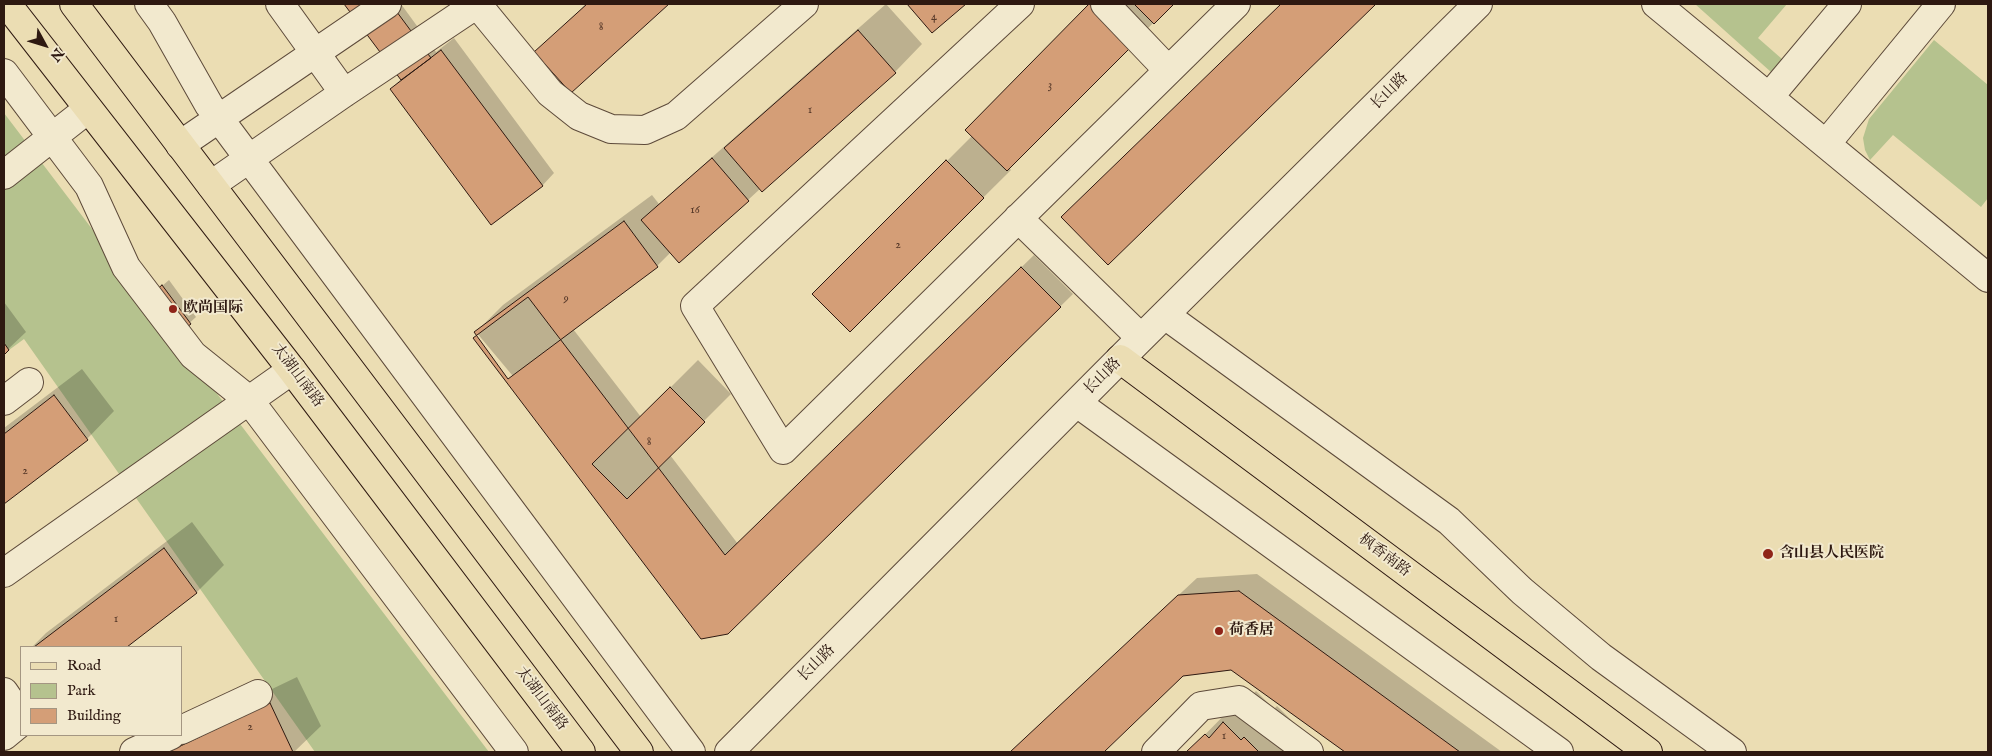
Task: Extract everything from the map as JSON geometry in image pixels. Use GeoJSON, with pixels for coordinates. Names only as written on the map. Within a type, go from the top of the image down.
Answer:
{"type":"FeatureCollection","features":[{"type":"Feature","properties":{"kind":"main road","name":"太湖山南路"},"geometry":{"type":"LineString","coordinates":[[7,4],[292,370],[581,752]]}},
{"type":"Feature","properties":{"kind":"main road"},"geometry":{"type":"LineString","coordinates":[[74,4],[639,752]]}},
{"type":"Feature","properties":{"kind":"main road","name":"枫香南路"},"geometry":{"type":"LineString","coordinates":[[1120,359],[1648,752]]}},
{"type":"Feature","properties":{"kind":"street"},"geometry":{"type":"LineString","coordinates":[[149,4],[162,22],[209,105],[219,119],[691,752]]}},
{"type":"Feature","properties":{"kind":"street"},"geometry":{"type":"LineString","coordinates":[[280,4],[344,93]]}},
{"type":"Feature","properties":{"kind":"street"},"geometry":{"type":"LineString","coordinates":[[180,145],[387,4]]}},
{"type":"Feature","properties":{"kind":"street"},"geometry":{"type":"LineString","coordinates":[[211,185],[477,4],[550,93],[579,116],[612,129],[645,130],[676,116],[804,4]]}},
{"type":"Feature","properties":{"kind":"street"},"geometry":{"type":"LineString","coordinates":[[1020,4],[695,306],[783,450],[1236,4]]}},
{"type":"Feature","properties":{"kind":"street"},"geometry":{"type":"LineString","coordinates":[[1105,4],[1168,70]]}},
{"type":"Feature","properties":{"kind":"street","name":"长山路"},"geometry":{"type":"LineString","coordinates":[[729,752],[1120,359],[1478,4]]}},
{"type":"Feature","properties":{"kind":"street"},"geometry":{"type":"LineString","coordinates":[[1656,4],[1988,278]]}},
{"type":"Feature","properties":{"kind":"street"},"geometry":{"type":"LineString","coordinates":[[1769,96],[1847,4]]}},
{"type":"Feature","properties":{"kind":"street"},"geometry":{"type":"LineString","coordinates":[[1826,144],[1941,4]]}},
{"type":"Feature","properties":{"kind":"street"},"geometry":{"type":"LineString","coordinates":[[4,73],[89,186],[126,267],[193,355],[249,400],[514,752]]}},
{"type":"Feature","properties":{"kind":"street"},"geometry":{"type":"LineString","coordinates":[[4,175],[88,109]]}},
{"type":"Feature","properties":{"kind":"street"},"geometry":{"type":"LineString","coordinates":[[1018,218],[1142,338]]}},
{"type":"Feature","properties":{"kind":"street"},"geometry":{"type":"LineString","coordinates":[[1165,315],[1449,521],[1522,591],[1601,657],[1732,752]]}},
{"type":"Feature","properties":{"kind":"street"},"geometry":{"type":"LineString","coordinates":[[4,573],[292,370]]}},
{"type":"Feature","properties":{"kind":"street"},"geometry":{"type":"LineString","coordinates":[[4,401],[29,382]]}},
{"type":"Feature","properties":{"kind":"street"},"geometry":{"type":"LineString","coordinates":[[1077,403],[1559,752]]}},
{"type":"Feature","properties":{"kind":"street"},"geometry":{"type":"LineString","coordinates":[[4,692],[20,716]]}},
{"type":"Feature","properties":{"kind":"street"},"geometry":{"type":"LineString","coordinates":[[182,730],[258,694]]}},
{"type":"Feature","properties":{"kind":"street"},"geometry":{"type":"LineString","coordinates":[[1156,752],[1201,706],[1239,700],[1310,752]]}},
{"type":"Feature","properties":{"kind":"street"},"geometry":{"type":"LineString","coordinates":[[4,736],[20,723]]}},
{"type":"Feature","properties":{"kind":"street"},"geometry":{"type":"LineString","coordinates":[[134,752],[169,736]]}},
{"type":"Feature","properties":{"kind":"green space"},"geometry":{"type":"Polygon","coordinates":[[[1695,4],[1787,4],[1758,38],[1782,59],[1771,72],[1695,4]]]}},
{"type":"Feature","properties":{"kind":"green space"},"geometry":{"type":"Polygon","coordinates":[[[1934,40],[1988,85],[1988,198],[1981,207],[1893,135],[1870,160],[1865,150],[1863,138],[1869,119],[1934,40]]]}},
{"type":"Feature","properties":{"kind":"green space"},"geometry":{"type":"Polygon","coordinates":[[[4,113],[489,752],[315,752],[24,339],[9,350],[4,343],[4,113]]]}},
{"type":"Feature","properties":{"kind":"building"},"geometry":{"type":"Polygon","coordinates":[[[344,4],[391,4],[431,58],[401,80],[344,4]]]}},
{"type":"Feature","properties":{"kind":"building"},"geometry":{"type":"Polygon","coordinates":[[[587,4],[669,4],[571,93],[534,52],[587,4]]]}},
{"type":"Feature","properties":{"kind":"building"},"geometry":{"type":"Polygon","coordinates":[[[907,4],[966,4],[932,33],[907,4]]]}},
{"type":"Feature","properties":{"kind":"building"},"geometry":{"type":"Polygon","coordinates":[[[1089,4],[1095,4],[1135,43],[1007,171],[965,130],[1089,4]]]}},
{"type":"Feature","properties":{"kind":"building"},"geometry":{"type":"Polygon","coordinates":[[[1134,4],[1174,4],[1154,24],[1134,4]]]}},
{"type":"Feature","properties":{"kind":"building"},"geometry":{"type":"Polygon","coordinates":[[[1281,4],[1376,4],[1108,265],[1061,217],[1281,4]]]}},
{"type":"Feature","properties":{"kind":"building"},"geometry":{"type":"Polygon","coordinates":[[[858,30],[896,73],[762,192],[724,148],[858,30]]]}},
{"type":"Feature","properties":{"kind":"building"},"geometry":{"type":"Polygon","coordinates":[[[441,50],[543,186],[491,225],[390,89],[441,50]]]}},
{"type":"Feature","properties":{"kind":"building"},"geometry":{"type":"Polygon","coordinates":[[[712,158],[749,201],[679,263],[641,220],[712,158]]]}},
{"type":"Feature","properties":{"kind":"building"},"geometry":{"type":"Polygon","coordinates":[[[946,160],[984,198],[850,332],[812,294],[946,160]]]}},
{"type":"Feature","properties":{"kind":"building"},"geometry":{"type":"Polygon","coordinates":[[[624,221],[658,267],[508,379],[474,332],[624,221]]]}},
{"type":"Feature","properties":{"kind":"building"},"geometry":{"type":"Polygon","coordinates":[[[1021,267],[1061,307],[728,634],[701,639],[473,338],[528,297],[725,555],[1021,267]]]}},
{"type":"Feature","properties":{"kind":"building"},"geometry":{"type":"Polygon","coordinates":[[[162,285],[191,324],[183,330],[154,292],[162,285]]]}},
{"type":"Feature","properties":{"kind":"building"},"geometry":{"type":"Polygon","coordinates":[[[4,343],[9,350],[4,355],[4,343]]]}},
{"type":"Feature","properties":{"kind":"building"},"geometry":{"type":"Polygon","coordinates":[[[670,387],[705,422],[627,499],[592,464],[670,387]]]}},
{"type":"Feature","properties":{"kind":"building"},"geometry":{"type":"Polygon","coordinates":[[[54,395],[88,440],[4,504],[4,434],[54,395]]]}},
{"type":"Feature","properties":{"kind":"building"},"geometry":{"type":"Polygon","coordinates":[[[164,548],[197,593],[128,646],[35,646],[164,548]]]}},
{"type":"Feature","properties":{"kind":"building"},"geometry":{"type":"Polygon","coordinates":[[[1239,591],[1460,752],[1345,752],[1231,670],[1183,676],[1104,752],[1010,752],[1178,595],[1239,591]]]}},
{"type":"Feature","properties":{"kind":"building"},"geometry":{"type":"Polygon","coordinates":[[[270,703],[293,752],[168,752],[270,703]]]}},
{"type":"Feature","properties":{"kind":"building"},"geometry":{"type":"Polygon","coordinates":[[[1223,722],[1241,740],[1244,737],[1259,752],[1186,752],[1205,734],[1209,738],[1223,722]]]}},
{"type":"Feature","properties":{"kind":"place","name":"欧尚国际"},"geometry":{"type":"Point","coordinates":[173,309]}},
{"type":"Feature","properties":{"kind":"place","name":"含山县人民医院"},"geometry":{"type":"Point","coordinates":[1768,554]}},
{"type":"Feature","properties":{"kind":"place","name":"荷香居"},"geometry":{"type":"Point","coordinates":[1219,631]}}]}
